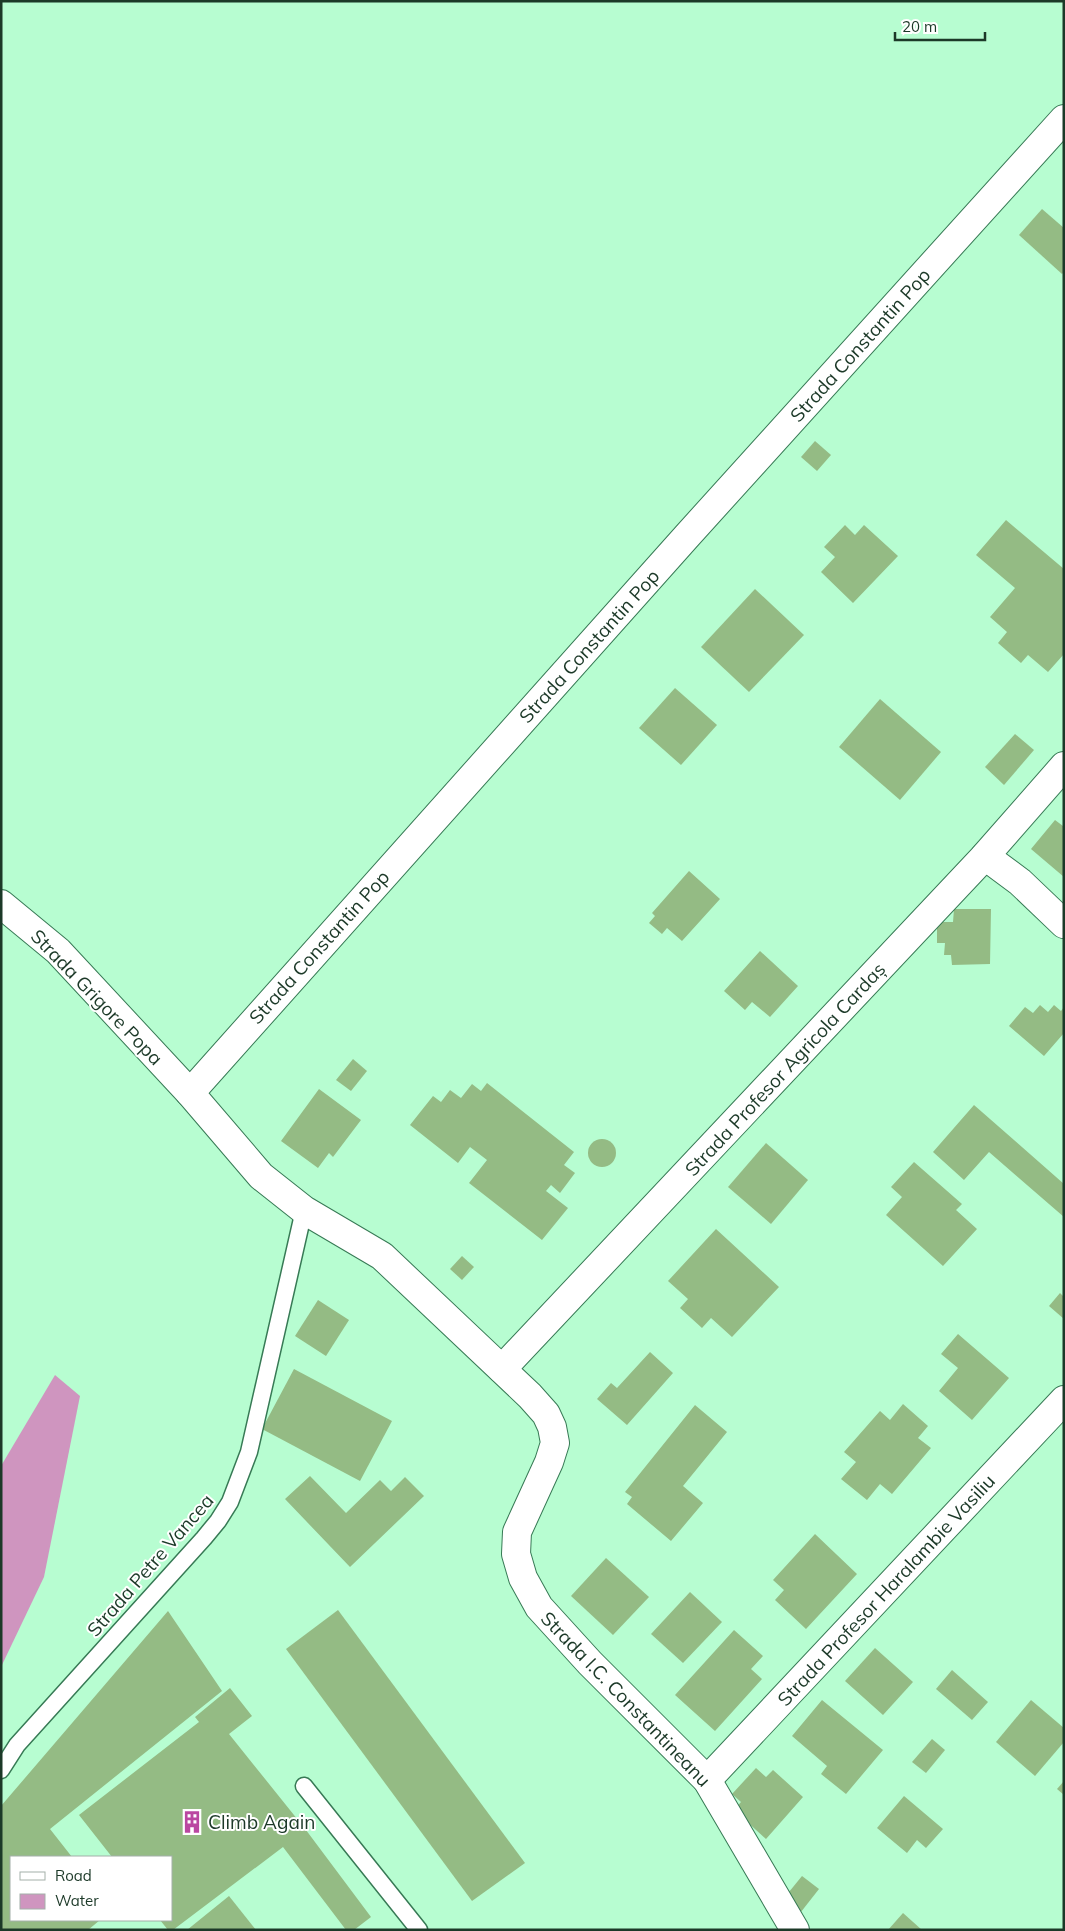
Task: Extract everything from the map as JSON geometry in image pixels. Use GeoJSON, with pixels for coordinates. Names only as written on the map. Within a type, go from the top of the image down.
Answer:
{"type":"FeatureCollection","features":[{"type":"Feature","properties":{"kind":"street","name":"Strada Constantin Pop"},"geometry":{"type":"LineString","coordinates":[[190,1093],[1064,119]]}},
{"type":"Feature","properties":{"kind":"street","name":"Strada Profesor Agricola Cardaș"},"geometry":{"type":"LineString","coordinates":[[502,1369],[985,856],[1064,766]]}},
{"type":"Feature","properties":{"kind":"street"},"geometry":{"type":"LineString","coordinates":[[985,856],[1020,882],[1064,924]]}},
{"type":"Feature","properties":{"kind":"street","name":"Strada Grigore Popa"},"geometry":{"type":"LineString","coordinates":[[1,904],[58,951],[190,1093]]}},
{"type":"Feature","properties":{"kind":"street","name":"Strada I.C. Constantineanu"},"geometry":{"type":"LineString","coordinates":[[190,1093],[261,1176],[304,1210],[382,1256],[502,1369],[546,1414],[552,1427],[555,1443],[549,1462],[517,1532],[516,1554],[523,1578],[539,1607],[590,1663],[707,1780],[795,1930]]}},
{"type":"Feature","properties":{"kind":"street","name":"Strada Profesor Haralambie Vasiliu"},"geometry":{"type":"LineString","coordinates":[[707,1780],[1064,1400]]}},
{"type":"Feature","properties":{"kind":"lane","name":"Strada Petre Vancea"},"geometry":{"type":"LineString","coordinates":[[1,1770],[17,1745],[204,1538],[230,1502],[249,1452],[304,1210]]}},
{"type":"Feature","properties":{"kind":"lane"},"geometry":{"type":"LineString","coordinates":[[304,1786],[418,1930]]}},
{"type":"Feature","properties":{"kind":"water"},"geometry":{"type":"Polygon","coordinates":[[[55,1375],[80,1396],[44,1577],[1,1667],[1,1466],[55,1375]]]}},
{"type":"Feature","properties":{"kind":"building"},"geometry":{"type":"Polygon","coordinates":[[[1042,209],[1064,228],[1064,272],[1062,274],[1019,235],[1042,209]]]}},
{"type":"Feature","properties":{"kind":"building"},"geometry":{"type":"Polygon","coordinates":[[[815,441],[831,455],[817,471],[801,457],[815,441]]]}},
{"type":"Feature","properties":{"kind":"building"},"geometry":{"type":"Polygon","coordinates":[[[1006,520],[1064,569],[1064,654],[1048,672],[1028,655],[1021,663],[998,643],[1007,632],[990,617],[1015,588],[976,555],[1006,520]]]}},
{"type":"Feature","properties":{"kind":"building"},"geometry":{"type":"Polygon","coordinates":[[[845,525],[855,535],[864,525],[898,556],[853,603],[821,572],[835,557],[824,547],[845,525]]]}},
{"type":"Feature","properties":{"kind":"building"},"geometry":{"type":"Polygon","coordinates":[[[755,589],[804,635],[749,692],[701,647],[755,589]]]}},
{"type":"Feature","properties":{"kind":"building"},"geometry":{"type":"Polygon","coordinates":[[[675,688],[717,725],[681,765],[639,728],[675,688]]]}},
{"type":"Feature","properties":{"kind":"building"},"geometry":{"type":"Polygon","coordinates":[[[880,699],[941,752],[900,800],[839,747],[880,699]]]}},
{"type":"Feature","properties":{"kind":"building"},"geometry":{"type":"Polygon","coordinates":[[[1015,734],[1034,750],[1004,785],[985,767],[1015,734]]]}},
{"type":"Feature","properties":{"kind":"building"},"geometry":{"type":"Polygon","coordinates":[[[1055,820],[1064,825],[1064,877],[1031,849],[1055,820]]]}},
{"type":"Feature","properties":{"kind":"building"},"geometry":{"type":"Polygon","coordinates":[[[689,871],[720,899],[682,941],[667,928],[662,934],[649,923],[655,916],[652,913],[689,871]]]}},
{"type":"Feature","properties":{"kind":"building"},"geometry":{"type":"Polygon","coordinates":[[[954,909],[991,909],[990,964],[952,965],[951,955],[944,955],[945,943],[937,943],[937,922],[953,922],[954,909]]]}},
{"type":"Feature","properties":{"kind":"building"},"geometry":{"type":"Polygon","coordinates":[[[760,951],[798,986],[770,1017],[752,1002],[745,1010],[724,991],[760,951]]]}},
{"type":"Feature","properties":{"kind":"building"},"geometry":{"type":"Polygon","coordinates":[[[1040,1005],[1048,1012],[1054,1005],[1061,1011],[1064,1007],[1064,1033],[1044,1056],[1009,1026],[1025,1007],[1033,1013],[1040,1005]]]}},
{"type":"Feature","properties":{"kind":"building"},"geometry":{"type":"Polygon","coordinates":[[[353,1059],[367,1071],[351,1091],[336,1080],[353,1059]]]}},
{"type":"Feature","properties":{"kind":"building"},"geometry":{"type":"Polygon","coordinates":[[[487,1083],[574,1152],[564,1165],[575,1173],[560,1193],[551,1185],[546,1191],[568,1208],[542,1240],[469,1183],[487,1160],[470,1147],[458,1163],[410,1125],[433,1096],[441,1102],[450,1090],[461,1098],[472,1084],[481,1091],[487,1083]]]}},
{"type":"Feature","properties":{"kind":"building"},"geometry":{"type":"Polygon","coordinates":[[[319,1089],[361,1120],[333,1157],[329,1153],[318,1168],[281,1141],[319,1089]]]}},
{"type":"Feature","properties":{"kind":"building"},"geometry":{"type":"Polygon","coordinates":[[[974,1105],[1064,1184],[1064,1217],[989,1152],[964,1180],[933,1152],[974,1105]]]}},
{"type":"Feature","properties":{"kind":"building"},"geometry":{"type":"Polygon","coordinates":[[[602,1139],[612,1143],[616,1153],[612,1163],[602,1167],[592,1163],[588,1153],[592,1143],[602,1139]]]}},
{"type":"Feature","properties":{"kind":"building"},"geometry":{"type":"Polygon","coordinates":[[[766,1143],[808,1180],[771,1224],[728,1187],[766,1143]]]}},
{"type":"Feature","properties":{"kind":"building"},"geometry":{"type":"Polygon","coordinates":[[[914,1162],[962,1204],[956,1210],[977,1229],[943,1266],[886,1215],[902,1197],[891,1187],[914,1162]]]}},
{"type":"Feature","properties":{"kind":"building"},"geometry":{"type":"Polygon","coordinates":[[[716,1229],[779,1287],[732,1337],[711,1318],[702,1328],[680,1308],[688,1299],[668,1281],[716,1229]]]}},
{"type":"Feature","properties":{"kind":"building"},"geometry":{"type":"Polygon","coordinates":[[[462,1256],[474,1267],[462,1280],[450,1269],[462,1256]]]}},
{"type":"Feature","properties":{"kind":"building"},"geometry":{"type":"Polygon","coordinates":[[[1060,1293],[1064,1297],[1064,1319],[1049,1306],[1060,1293]]]}},
{"type":"Feature","properties":{"kind":"building"},"geometry":{"type":"Polygon","coordinates":[[[318,1300],[349,1320],[326,1356],[295,1336],[318,1300]]]}},
{"type":"Feature","properties":{"kind":"building"},"geometry":{"type":"Polygon","coordinates":[[[958,1334],[1009,1378],[972,1420],[939,1391],[958,1368],[941,1354],[958,1334]]]}},
{"type":"Feature","properties":{"kind":"building"},"geometry":{"type":"Polygon","coordinates":[[[650,1352],[673,1373],[627,1425],[597,1399],[611,1383],[617,1388],[650,1352]]]}},
{"type":"Feature","properties":{"kind":"building"},"geometry":{"type":"Polygon","coordinates":[[[294,1369],[392,1421],[360,1481],[262,1429],[294,1369]]]}},
{"type":"Feature","properties":{"kind":"building"},"geometry":{"type":"Polygon","coordinates":[[[903,1404],[928,1426],[918,1438],[931,1448],[892,1494],[880,1484],[867,1500],[841,1479],[856,1462],[844,1452],[880,1411],[890,1420],[903,1404]]]}},
{"type":"Feature","properties":{"kind":"building"},"geometry":{"type":"Polygon","coordinates":[[[695,1405],[727,1432],[683,1486],[703,1503],[671,1541],[627,1504],[632,1497],[625,1492],[695,1405]]]}},
{"type":"Feature","properties":{"kind":"building"},"geometry":{"type":"Polygon","coordinates":[[[310,1476],[346,1513],[380,1480],[391,1491],[405,1477],[424,1496],[350,1567],[285,1499],[310,1476]]]}},
{"type":"Feature","properties":{"kind":"building"},"geometry":{"type":"Polygon","coordinates":[[[815,1534],[857,1574],[806,1629],[775,1600],[784,1590],[773,1580],[815,1534]]]}},
{"type":"Feature","properties":{"kind":"building"},"geometry":{"type":"Polygon","coordinates":[[[606,1558],[649,1597],[613,1635],[571,1596],[606,1558]]]}},
{"type":"Feature","properties":{"kind":"building"},"geometry":{"type":"Polygon","coordinates":[[[690,1592],[722,1622],[683,1663],[651,1634],[690,1592]]]}},
{"type":"Feature","properties":{"kind":"building"},"geometry":{"type":"Polygon","coordinates":[[[338,1610],[525,1863],[472,1901],[286,1649],[338,1610]]]}},
{"type":"Feature","properties":{"kind":"building"},"geometry":{"type":"Polygon","coordinates":[[[168,1611],[222,1691],[50,1829],[71,1856],[10,1856],[10,1921],[99,1921],[88,1930],[1,1930],[1,1806],[168,1611]]]}},
{"type":"Feature","properties":{"kind":"building"},"geometry":{"type":"Polygon","coordinates":[[[734,1630],[763,1656],[751,1669],[762,1679],[715,1731],[675,1695],[734,1630]]]}},
{"type":"Feature","properties":{"kind":"building"},"geometry":{"type":"Polygon","coordinates":[[[875,1648],[913,1682],[883,1715],[845,1681],[875,1648]]]}},
{"type":"Feature","properties":{"kind":"building"},"geometry":{"type":"Polygon","coordinates":[[[952,1670],[988,1702],[972,1720],[936,1689],[952,1670]]]}},
{"type":"Feature","properties":{"kind":"building","name":"Climb Again"},"geometry":{"type":"Polygon","coordinates":[[[230,1688],[252,1716],[229,1734],[306,1830],[371,1917],[354,1930],[346,1930],[283,1847],[173,1930],[168,1930],[161,1921],[172,1921],[172,1856],[111,1856],[79,1815],[199,1722],[195,1717],[230,1688]]]}},
{"type":"Feature","properties":{"kind":"building"},"geometry":{"type":"Polygon","coordinates":[[[822,1700],[883,1750],[846,1794],[821,1774],[827,1766],[792,1736],[822,1700]]]}},
{"type":"Feature","properties":{"kind":"building"},"geometry":{"type":"Polygon","coordinates":[[[1031,1700],[1064,1728],[1064,1742],[1035,1776],[996,1742],[1031,1700]]]}},
{"type":"Feature","properties":{"kind":"building"},"geometry":{"type":"Polygon","coordinates":[[[932,1739],[945,1750],[926,1773],[912,1762],[932,1739]]]}},
{"type":"Feature","properties":{"kind":"building"},"geometry":{"type":"Polygon","coordinates":[[[756,1768],[766,1777],[773,1770],[803,1797],[766,1839],[734,1810],[741,1802],[732,1794],[756,1768]]]}},
{"type":"Feature","properties":{"kind":"building"},"geometry":{"type":"Polygon","coordinates":[[[1064,1781],[1064,1795],[1057,1789],[1064,1781]]]}},
{"type":"Feature","properties":{"kind":"building"},"geometry":{"type":"Polygon","coordinates":[[[904,1796],[943,1829],[926,1848],[917,1840],[907,1853],[877,1828],[904,1796]]]}},
{"type":"Feature","properties":{"kind":"building"},"geometry":{"type":"Polygon","coordinates":[[[802,1876],[819,1889],[797,1917],[780,1903],[802,1876]]]}},
{"type":"Feature","properties":{"kind":"building"},"geometry":{"type":"Polygon","coordinates":[[[229,1896],[256,1930],[187,1930],[229,1896]]]}},
{"type":"Feature","properties":{"kind":"building"},"geometry":{"type":"Polygon","coordinates":[[[903,1913],[922,1930],[888,1930],[903,1913]]]}},
{"type":"Feature","properties":{"kind":"place","name":"Climb Again"},"geometry":{"type":"Point","coordinates":[192,1822]}}]}
